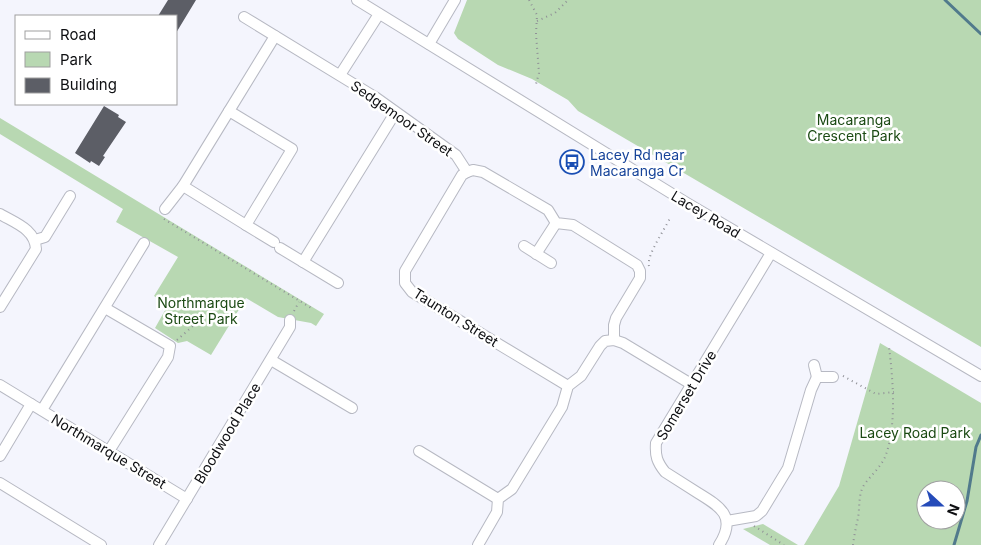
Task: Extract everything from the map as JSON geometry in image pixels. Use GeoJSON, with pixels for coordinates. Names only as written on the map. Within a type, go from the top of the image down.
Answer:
{"type":"FeatureCollection","features":[{"type":"Feature","properties":{"kind":"street","name":"Lacey Road"},"geometry":{"type":"LineString","coordinates":[[357,0],[771,253],[981,376]]}},
{"type":"Feature","properties":{"kind":"street"},"geometry":{"type":"LineString","coordinates":[[429,44],[455,0]]}},
{"type":"Feature","properties":{"kind":"street"},"geometry":{"type":"LineString","coordinates":[[340,75],[380,14]]}},
{"type":"Feature","properties":{"kind":"street","name":"Sedgemoor Street"},"geometry":{"type":"LineString","coordinates":[[244,18],[375,97],[456,155],[467,172]]}},
{"type":"Feature","properties":{"kind":"street"},"geometry":{"type":"LineString","coordinates":[[165,209],[183,186],[274,36]]}},
{"type":"Feature","properties":{"kind":"street"},"geometry":{"type":"LineString","coordinates":[[229,111],[292,149],[246,224]]}},
{"type":"Feature","properties":{"kind":"street"},"geometry":{"type":"LineString","coordinates":[[304,262],[395,113]]}},
{"type":"Feature","properties":{"kind":"street"},"geometry":{"type":"LineString","coordinates":[[467,172],[473,170],[483,172],[548,210],[556,223]]}},
{"type":"Feature","properties":{"kind":"street","name":"Taunton Street"},"geometry":{"type":"LineString","coordinates":[[467,172],[462,176],[405,271],[404,283],[412,292],[568,386]]}},
{"type":"Feature","properties":{"kind":"street"},"geometry":{"type":"LineString","coordinates":[[183,186],[338,283]]}},
{"type":"Feature","properties":{"kind":"street"},"geometry":{"type":"LineString","coordinates":[[35,240],[45,237],[70,196]]}},
{"type":"Feature","properties":{"kind":"street"},"geometry":{"type":"LineString","coordinates":[[0,214],[31,233],[35,240],[36,249],[0,307]]}},
{"type":"Feature","properties":{"kind":"street"},"geometry":{"type":"LineString","coordinates":[[536,254],[556,223]]}},
{"type":"Feature","properties":{"kind":"street"},"geometry":{"type":"LineString","coordinates":[[556,223],[573,225],[637,265],[640,271],[640,278],[616,318],[614,340]]}},
{"type":"Feature","properties":{"kind":"street"},"geometry":{"type":"LineString","coordinates":[[42,410],[144,243]]}},
{"type":"Feature","properties":{"kind":"street"},"geometry":{"type":"LineString","coordinates":[[524,246],[551,263]]}},
{"type":"Feature","properties":{"kind":"street","name":"Somerset Drive"},"geometry":{"type":"LineString","coordinates":[[727,521],[720,507],[665,472],[658,464],[655,455],[656,443],[771,253]]}},
{"type":"Feature","properties":{"kind":"street"},"geometry":{"type":"LineString","coordinates":[[105,308],[170,346],[168,357],[109,451]]}},
{"type":"Feature","properties":{"kind":"street","name":"Bloodwood Place"},"geometry":{"type":"LineString","coordinates":[[159,545],[271,360],[290,327],[290,320]]}},
{"type":"Feature","properties":{"kind":"street"},"geometry":{"type":"LineString","coordinates":[[498,499],[512,489],[562,408],[568,386],[581,376],[605,341],[614,340],[623,343],[691,384]]}},
{"type":"Feature","properties":{"kind":"street"},"geometry":{"type":"LineString","coordinates":[[271,360],[352,408]]}},
{"type":"Feature","properties":{"kind":"street"},"geometry":{"type":"LineString","coordinates":[[720,545],[724,537],[727,521],[756,516],[762,511],[791,460],[810,390],[816,377],[814,365]]}},
{"type":"Feature","properties":{"kind":"street"},"geometry":{"type":"LineString","coordinates":[[816,377],[833,377]]}},
{"type":"Feature","properties":{"kind":"street","name":"Northmarque Street"},"geometry":{"type":"LineString","coordinates":[[0,385],[187,499]]}},
{"type":"Feature","properties":{"kind":"street"},"geometry":{"type":"LineString","coordinates":[[0,456],[31,404]]}},
{"type":"Feature","properties":{"kind":"street"},"geometry":{"type":"LineString","coordinates":[[419,450],[498,499]]}},
{"type":"Feature","properties":{"kind":"street"},"geometry":{"type":"LineString","coordinates":[[0,483],[101,545]]}},
{"type":"Feature","properties":{"kind":"street"},"geometry":{"type":"LineString","coordinates":[[478,545],[497,512],[498,499]]}},
{"type":"Feature","properties":{"kind":"path"},"geometry":{"type":"LineString","coordinates":[[529,0],[537,15],[536,49],[539,73],[536,84]]}},
{"type":"Feature","properties":{"kind":"path"},"geometry":{"type":"LineString","coordinates":[[537,20],[555,13],[568,0]]}},
{"type":"Feature","properties":{"kind":"path"},"geometry":{"type":"LineString","coordinates":[[165,209],[160,216],[313,309]]}},
{"type":"Feature","properties":{"kind":"path"},"geometry":{"type":"LineString","coordinates":[[649,266],[649,258],[670,218]]}},
{"type":"Feature","properties":{"kind":"path"},"geometry":{"type":"LineString","coordinates":[[290,320],[299,301]]}},
{"type":"Feature","properties":{"kind":"path"},"geometry":{"type":"LineString","coordinates":[[170,346],[194,326]]}},
{"type":"Feature","properties":{"kind":"path"},"geometry":{"type":"LineString","coordinates":[[854,545],[858,502],[863,486],[885,457],[893,416],[894,392],[890,347]]}},
{"type":"Feature","properties":{"kind":"path"},"geometry":{"type":"LineString","coordinates":[[833,377],[845,376],[876,394],[894,392]]}},
{"type":"Feature","properties":{"kind":"path"},"geometry":{"type":"LineString","coordinates":[[753,526],[784,545]]}},
{"type":"Feature","properties":{"kind":"green space","name":"Macaranga Crescent Park"},"geometry":{"type":"Polygon","coordinates":[[[467,0],[981,0],[981,347],[578,111],[568,100],[532,79],[498,65],[458,39],[454,33],[467,0]]]}},
{"type":"Feature","properties":{"kind":"green space","name":"Northmarque Street Park"},"geometry":{"type":"Polygon","coordinates":[[[0,118],[324,314],[316,326],[311,323],[278,317],[246,298],[211,355],[187,341],[178,343],[155,328],[168,305],[154,296],[178,257],[116,222],[123,209],[0,134],[0,118]]]}},
{"type":"Feature","properties":{"kind":"green space","name":"Lacey Road Park"},"geometry":{"type":"Polygon","coordinates":[[[880,343],[981,403],[981,545],[804,545],[839,486],[880,343]]]}},
{"type":"Feature","properties":{"kind":"green space"},"geometry":{"type":"Polygon","coordinates":[[[763,524],[798,545],[770,545],[743,529],[763,524]]]}},
{"type":"Feature","properties":{"kind":"building"},"geometry":{"type":"Polygon","coordinates":[[[168,0],[196,0],[178,30],[178,15],[159,15],[168,0]]]}},
{"type":"Feature","properties":{"kind":"building"},"geometry":{"type":"Polygon","coordinates":[[[104,106],[119,115],[118,117],[126,122],[103,156],[105,157],[99,166],[91,161],[90,163],[75,153],[104,106]]]}},
{"type":"Feature","properties":{"kind":"waterway"},"geometry":{"type":"LineString","coordinates":[[945,0],[981,34]]}},
{"type":"Feature","properties":{"kind":"waterway"},"geometry":{"type":"LineString","coordinates":[[954,545],[967,501],[976,447],[981,435]]}},
{"type":"Feature","properties":{"kind":"place","name":"Lacey Rd near Macaranga Cr"},"geometry":{"type":"Point","coordinates":[572,162]}}]}
